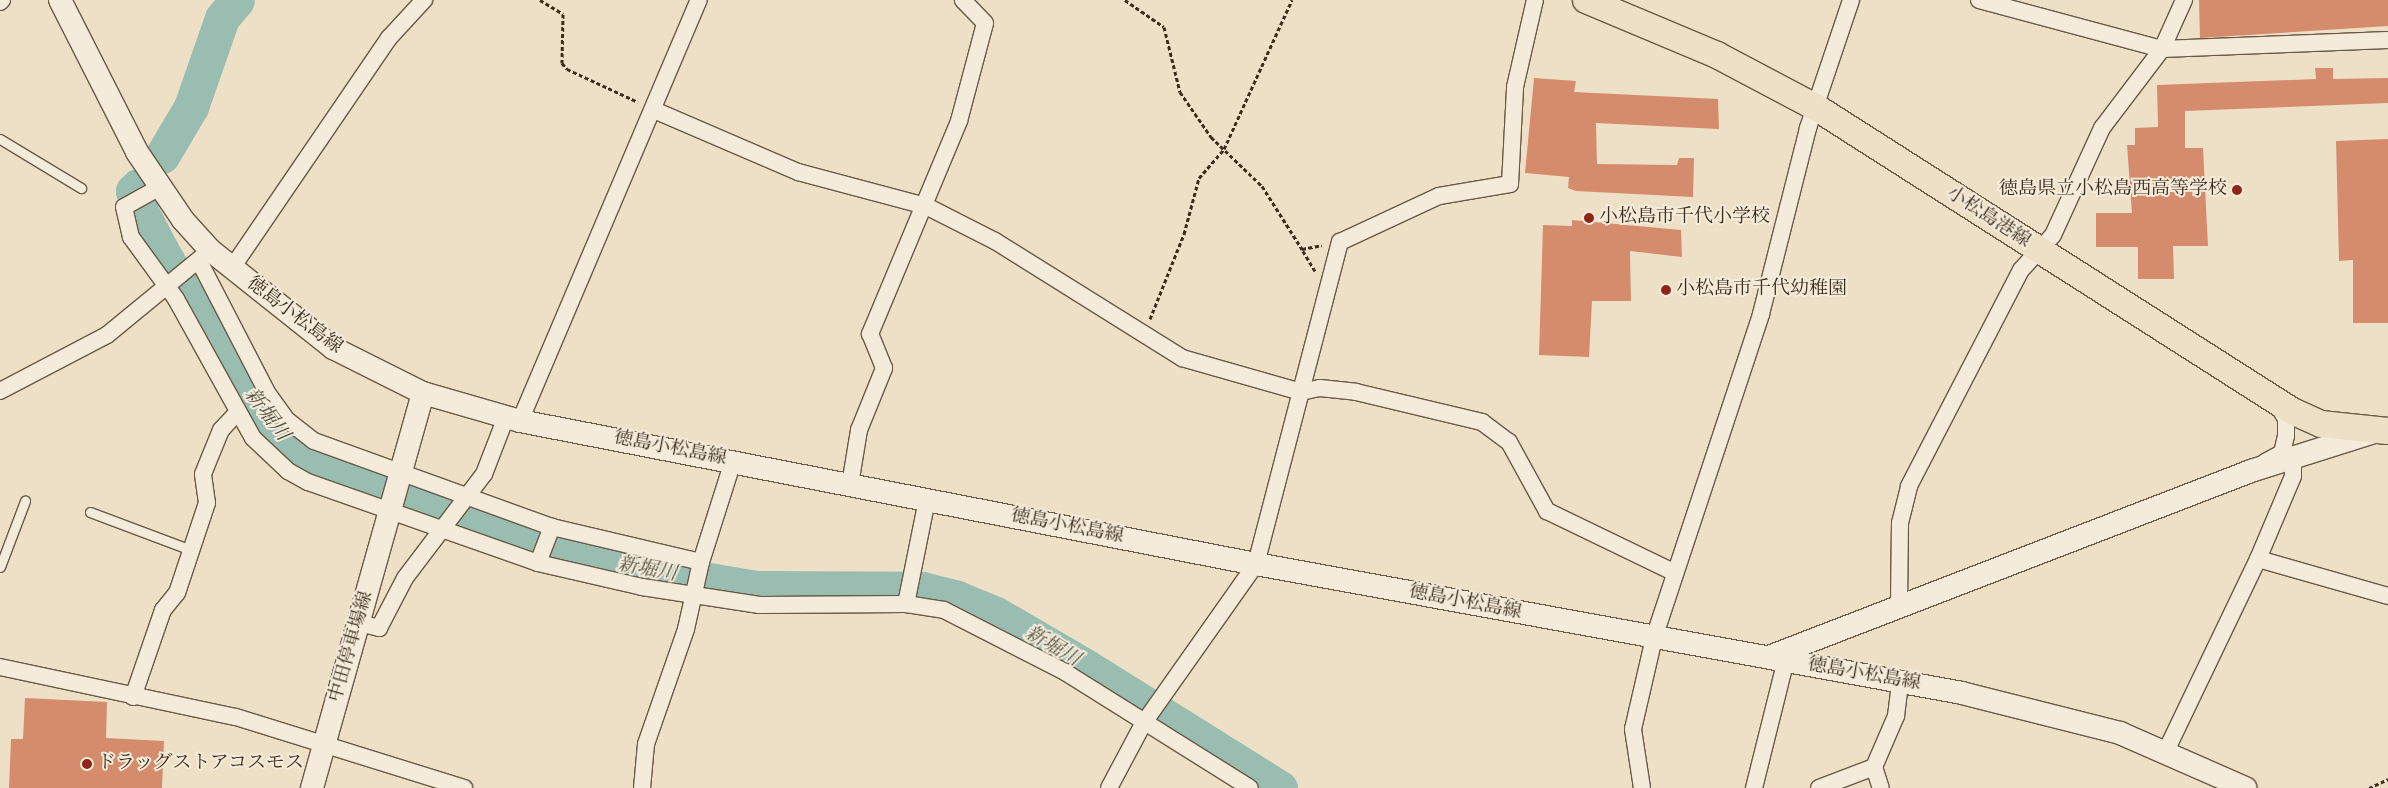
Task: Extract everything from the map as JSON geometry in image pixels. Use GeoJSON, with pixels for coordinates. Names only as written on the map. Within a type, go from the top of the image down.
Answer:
{"type":"FeatureCollection","features":[{"type":"Feature","properties":{"kind":"main road","name":"徳島小松島線"},"geometry":{"type":"LineString","coordinates":[[60,0],[152,191],[201,259],[232,268],[333,348],[423,392],[513,419],[1256,564],[1777,659],[2034,709],[2166,751],[2245,788]]}},
{"type":"Feature","properties":{"kind":"main road","name":"小松島港線"},"geometry":{"type":"LineString","coordinates":[[1586,0],[1717,55],[1817,108],[2276,400],[2321,424],[2381,432]]}},
{"type":"Feature","properties":{"kind":"main road"},"geometry":{"type":"LineString","coordinates":[[401,478],[423,392]]}},
{"type":"Feature","properties":{"kind":"main road"},"geometry":{"type":"LineString","coordinates":[[1777,659],[1899,604],[2251,472],[2381,432]]}},
{"type":"Feature","properties":{"kind":"main road","name":"中田停車場線"},"geometry":{"type":"LineString","coordinates":[[312,788],[401,478]]}},
{"type":"Feature","properties":{"kind":"street"},"geometry":{"type":"LineString","coordinates":[[232,268],[389,38],[424,0]]}},
{"type":"Feature","properties":{"kind":"street"},"geometry":{"type":"LineString","coordinates":[[358,623],[379,628],[405,578],[447,526],[484,474],[513,419],[654,110],[699,0]]}},
{"type":"Feature","properties":{"kind":"street"},"geometry":{"type":"LineString","coordinates":[[850,485],[859,430],[884,368],[870,334],[926,206],[959,121],[985,23],[964,0]]}},
{"type":"Feature","properties":{"kind":"street"},"geometry":{"type":"LineString","coordinates":[[1109,788],[1146,721],[1256,564],[1340,242],[1439,196],[1510,184],[1515,86],[1535,0]]}},
{"type":"Feature","properties":{"kind":"street"},"geometry":{"type":"LineString","coordinates":[[1642,788],[1633,729],[1654,638],[1760,314],[1817,108],[1851,0]]}},
{"type":"Feature","properties":{"kind":"street"},"geometry":{"type":"LineString","coordinates":[[1979,0],[2162,49],[2388,40]]}},
{"type":"Feature","properties":{"kind":"street"},"geometry":{"type":"LineString","coordinates":[[1899,604],[1900,523],[1909,486],[2021,270],[2053,235],[2102,128],[2162,49],[2184,0]]}},
{"type":"Feature","properties":{"kind":"street"},"geometry":{"type":"LineString","coordinates":[[654,110],[798,172],[926,206],[1142,330],[1182,358],[1301,392],[1320,388],[1356,392],[1482,422],[1509,442],[1547,511],[1675,573]]}},
{"type":"Feature","properties":{"kind":"street"},"geometry":{"type":"LineString","coordinates":[[152,191],[124,207],[131,237],[170,285],[236,414],[254,438],[288,470],[392,509],[540,559],[695,593],[760,605],[906,601],[944,610],[980,625],[1065,672],[1146,721],[1250,788]]}},
{"type":"Feature","properties":{"kind":"street"},"geometry":{"type":"LineString","coordinates":[[0,391],[108,335],[201,259],[268,394],[287,420],[340,454],[463,502],[550,531],[700,565]]}},
{"type":"Feature","properties":{"kind":"street"},"geometry":{"type":"LineString","coordinates":[[2251,472],[2282,452],[2286,420],[2276,400]]}},
{"type":"Feature","properties":{"kind":"street"},"geometry":{"type":"LineString","coordinates":[[133,697],[162,610],[177,593],[207,503],[203,474],[221,430],[236,414]]}},
{"type":"Feature","properties":{"kind":"street"},"geometry":{"type":"LineString","coordinates":[[2166,751],[2258,559],[2293,476],[2293,459]]}},
{"type":"Feature","properties":{"kind":"street"},"geometry":{"type":"LineString","coordinates":[[642,788],[646,744],[695,593],[700,565],[732,461]]}},
{"type":"Feature","properties":{"kind":"street"},"geometry":{"type":"LineString","coordinates":[[906,601],[910,573],[927,500]]}},
{"type":"Feature","properties":{"kind":"street"},"geometry":{"type":"LineString","coordinates":[[540,559],[550,531]]}},
{"type":"Feature","properties":{"kind":"street"},"geometry":{"type":"LineString","coordinates":[[2258,559],[2388,596]]}},
{"type":"Feature","properties":{"kind":"street"},"geometry":{"type":"LineString","coordinates":[[1754,788],[1777,659]]}},
{"type":"Feature","properties":{"kind":"street"},"geometry":{"type":"LineString","coordinates":[[0,667],[133,697],[236,717],[325,743],[464,788]]}},
{"type":"Feature","properties":{"kind":"street"},"geometry":{"type":"LineString","coordinates":[[1881,788],[1874,767],[1896,716],[1900,682]]}},
{"type":"Feature","properties":{"kind":"street"},"geometry":{"type":"LineString","coordinates":[[1818,788],[1874,767]]}},
{"type":"Feature","properties":{"kind":"lane"},"geometry":{"type":"LineString","coordinates":[[0,139],[81,188]]}},
{"type":"Feature","properties":{"kind":"lane"},"geometry":{"type":"LineString","coordinates":[[0,567],[25,501]]}},
{"type":"Feature","properties":{"kind":"lane"},"geometry":{"type":"LineString","coordinates":[[90,512],[191,550]]}},
{"type":"Feature","properties":{"kind":"path"},"geometry":{"type":"LineString","coordinates":[[540,0],[563,14],[562,63],[566,69],[654,110]]}},
{"type":"Feature","properties":{"kind":"path"},"geometry":{"type":"LineString","coordinates":[[1125,0],[1164,28],[1180,92],[1211,137],[1262,186],[1302,249]]}},
{"type":"Feature","properties":{"kind":"path"},"geometry":{"type":"LineString","coordinates":[[1142,330],[1184,234],[1199,178],[1224,148],[1292,0]]}},
{"type":"Feature","properties":{"kind":"path"},"geometry":{"type":"LineString","coordinates":[[2369,788],[2388,779]]}},
{"type":"Feature","properties":{"kind":"building"},"geometry":{"type":"Polygon","coordinates":[[[2199,0],[2388,0],[2388,26],[2200,38],[2199,0]]]}},
{"type":"Feature","properties":{"kind":"building"},"geometry":{"type":"Polygon","coordinates":[[[2315,68],[2333,68],[2333,79],[2388,78],[2388,103],[2185,111],[2185,148],[2203,148],[2208,246],[2173,246],[2174,279],[2138,279],[2138,247],[2096,247],[2096,213],[2132,213],[2127,145],[2135,145],[2135,128],[2158,127],[2157,85],[2316,79],[2315,68]]]}},
{"type":"Feature","properties":{"kind":"building"},"geometry":{"type":"Polygon","coordinates":[[[1534,78],[1576,81],[1574,92],[1718,99],[1719,129],[1596,123],[1597,164],[1677,165],[1679,158],[1694,158],[1693,197],[1576,191],[1568,188],[1569,177],[1525,173],[1534,78]]]}},
{"type":"Feature","properties":{"kind":"building"},"geometry":{"type":"Polygon","coordinates":[[[2388,139],[2388,323],[2353,323],[2353,260],[2339,261],[2336,141],[2388,139]]]}},
{"type":"Feature","properties":{"kind":"building"},"geometry":{"type":"Polygon","coordinates":[[[1572,220],[1681,230],[1682,257],[1630,251],[1631,301],[1592,301],[1589,357],[1539,355],[1543,225],[1572,226],[1572,220]]]}},
{"type":"Feature","properties":{"kind":"building","name":"ドラッグストアコスモス"},"geometry":{"type":"Polygon","coordinates":[[[25,698],[107,702],[106,738],[164,741],[162,788],[9,788],[11,739],[23,739],[25,698]]]}},
{"type":"Feature","properties":{"kind":"waterway","name":"新堀川"},"geometry":{"type":"LineString","coordinates":[[162,156],[191,107],[222,18],[237,0]]}},
{"type":"Feature","properties":{"kind":"waterway","name":"新堀川"},"geometry":{"type":"LineString","coordinates":[[138,186],[133,191],[141,211],[164,255],[253,403],[282,442],[318,465],[496,531],[602,562],[755,588],[922,589],[957,598],[996,614],[1087,667],[1280,788]]}},
{"type":"Feature","properties":{"kind":"place","name":"徳島県立小松島西高等学校"},"geometry":{"type":"Point","coordinates":[2237,190]}},
{"type":"Feature","properties":{"kind":"place","name":"小松島市千代小学校"},"geometry":{"type":"Point","coordinates":[1589,218]}},
{"type":"Feature","properties":{"kind":"place","name":"小松島市千代幼稚園"},"geometry":{"type":"Point","coordinates":[1666,290]}},
{"type":"Feature","properties":{"kind":"place","name":"ドラッグストアコスモス"},"geometry":{"type":"Point","coordinates":[87,764]}}]}
